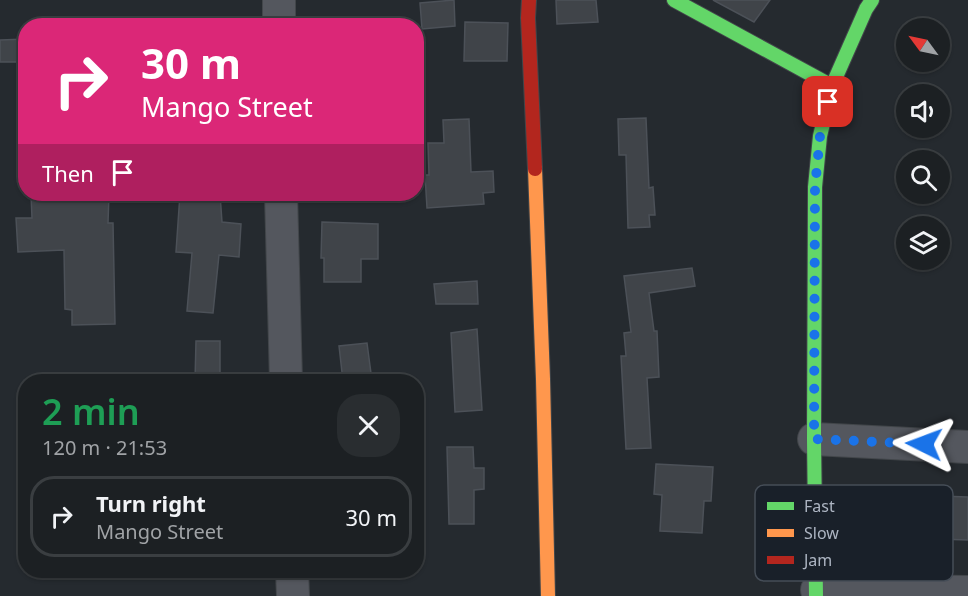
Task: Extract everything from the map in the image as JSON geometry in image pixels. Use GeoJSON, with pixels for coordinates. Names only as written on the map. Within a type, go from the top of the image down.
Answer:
{"type":"FeatureCollection","features":[{"type":"Feature","properties":{"kind":"street"},"geometry":{"type":"LineString","coordinates":[[279,0],[279,18]]}},
{"type":"Feature","properties":{"kind":"street"},"geometry":{"type":"LineString","coordinates":[[516,0],[529,0],[546,462],[548,596]]}},
{"type":"Feature","properties":{"kind":"street"},"geometry":{"type":"LineString","coordinates":[[674,0],[832,86]]}},
{"type":"Feature","properties":{"kind":"street"},"geometry":{"type":"LineString","coordinates":[[815,485],[815,187],[820,136],[832,86],[872,0]]}},
{"type":"Feature","properties":{"kind":"street"},"geometry":{"type":"LineString","coordinates":[[281,201],[286,374]]}},
{"type":"Feature","properties":{"kind":"street"},"geometry":{"type":"LineString","coordinates":[[814,439],[968,447]]}},
{"type":"Feature","properties":{"kind":"street"},"geometry":{"type":"LineString","coordinates":[[292,578],[293,596]]}},
{"type":"Feature","properties":{"kind":"street"},"geometry":{"type":"LineString","coordinates":[[817,593],[968,591]]}},
{"type":"Feature","properties":{"kind":"building"},"geometry":{"type":"Polygon","coordinates":[[[454,0],[455,26],[424,29],[420,3],[454,0]]]}},
{"type":"Feature","properties":{"kind":"building"},"geometry":{"type":"Polygon","coordinates":[[[556,0],[596,0],[598,22],[557,24],[556,0]]]}},
{"type":"Feature","properties":{"kind":"building"},"geometry":{"type":"Polygon","coordinates":[[[713,0],[770,0],[754,22],[713,0]]]}},
{"type":"Feature","properties":{"kind":"building"},"geometry":{"type":"Polygon","coordinates":[[[465,22],[508,23],[507,61],[464,61],[465,22]]]}},
{"type":"Feature","properties":{"kind":"building"},"geometry":{"type":"Polygon","coordinates":[[[18,39],[18,62],[0,62],[0,40],[18,39]]]}},
{"type":"Feature","properties":{"kind":"building"},"geometry":{"type":"Polygon","coordinates":[[[646,118],[649,188],[653,187],[655,215],[649,215],[650,227],[628,228],[626,155],[619,155],[618,119],[646,118]]]}},
{"type":"Feature","properties":{"kind":"building"},"geometry":{"type":"Polygon","coordinates":[[[469,119],[471,172],[493,171],[494,192],[483,193],[484,204],[427,208],[425,175],[429,175],[428,143],[444,143],[443,120],[469,119]]]}},
{"type":"Feature","properties":{"kind":"building"},"geometry":{"type":"Polygon","coordinates":[[[31,201],[109,201],[108,223],[113,223],[115,324],[72,325],[72,310],[65,309],[64,250],[18,252],[16,218],[32,218],[31,201]]]}},
{"type":"Feature","properties":{"kind":"building"},"geometry":{"type":"Polygon","coordinates":[[[180,201],[220,201],[222,222],[241,224],[239,257],[219,255],[213,313],[187,311],[192,253],[176,252],[180,201]]]}},
{"type":"Feature","properties":{"kind":"building"},"geometry":{"type":"Polygon","coordinates":[[[322,222],[378,224],[378,259],[361,259],[361,282],[324,282],[324,258],[321,258],[322,222]]]}},
{"type":"Feature","properties":{"kind":"building"},"geometry":{"type":"Polygon","coordinates":[[[692,268],[695,286],[649,293],[654,331],[657,331],[659,377],[647,378],[651,448],[626,449],[621,356],[626,356],[624,333],[631,332],[624,276],[692,268]]]}},
{"type":"Feature","properties":{"kind":"building"},"geometry":{"type":"Polygon","coordinates":[[[477,281],[478,304],[436,304],[434,284],[477,281]]]}},
{"type":"Feature","properties":{"kind":"building"},"geometry":{"type":"Polygon","coordinates":[[[477,329],[482,410],[455,412],[451,333],[477,329]]]}},
{"type":"Feature","properties":{"kind":"building"},"geometry":{"type":"Polygon","coordinates":[[[196,341],[220,341],[220,374],[195,374],[196,341]]]}},
{"type":"Feature","properties":{"kind":"building"},"geometry":{"type":"Polygon","coordinates":[[[367,343],[371,374],[342,374],[339,346],[367,343]]]}},
{"type":"Feature","properties":{"kind":"building"},"geometry":{"type":"Polygon","coordinates":[[[447,447],[473,447],[474,468],[484,468],[484,489],[474,490],[474,524],[449,524],[447,447]]]}},
{"type":"Feature","properties":{"kind":"building"},"geometry":{"type":"Polygon","coordinates":[[[656,464],[713,467],[711,501],[704,501],[702,533],[660,531],[662,495],[654,494],[656,464]]]}},
{"type":"Feature","properties":{"kind":"building"},"geometry":{"type":"Polygon","coordinates":[[[953,496],[968,497],[968,540],[953,539],[953,496]]]}},
{"type":"Feature","properties":{"kind":"traffic: fast"},"geometry":{"type":"LineString","coordinates":[[674,0],[832,86]]}},
{"type":"Feature","properties":{"kind":"traffic: fast"},"geometry":{"type":"LineString","coordinates":[[815,485],[815,187],[820,136],[832,86],[872,0]]}},
{"type":"Feature","properties":{"kind":"traffic: fast"},"geometry":{"type":"LineString","coordinates":[[816,581],[816,596]]}},
{"type":"Feature","properties":{"kind":"traffic: slow"},"geometry":{"type":"LineString","coordinates":[[535,169],[548,596]]}},
{"type":"Feature","properties":{"kind":"traffic: jam"},"geometry":{"type":"LineString","coordinates":[[529,0],[535,169]]}},
{"type":"Feature","properties":{"kind":"route"},"geometry":{"type":"LineString","coordinates":[[828,102],[820,136],[815,187],[814,439],[924,444]]}}]}
